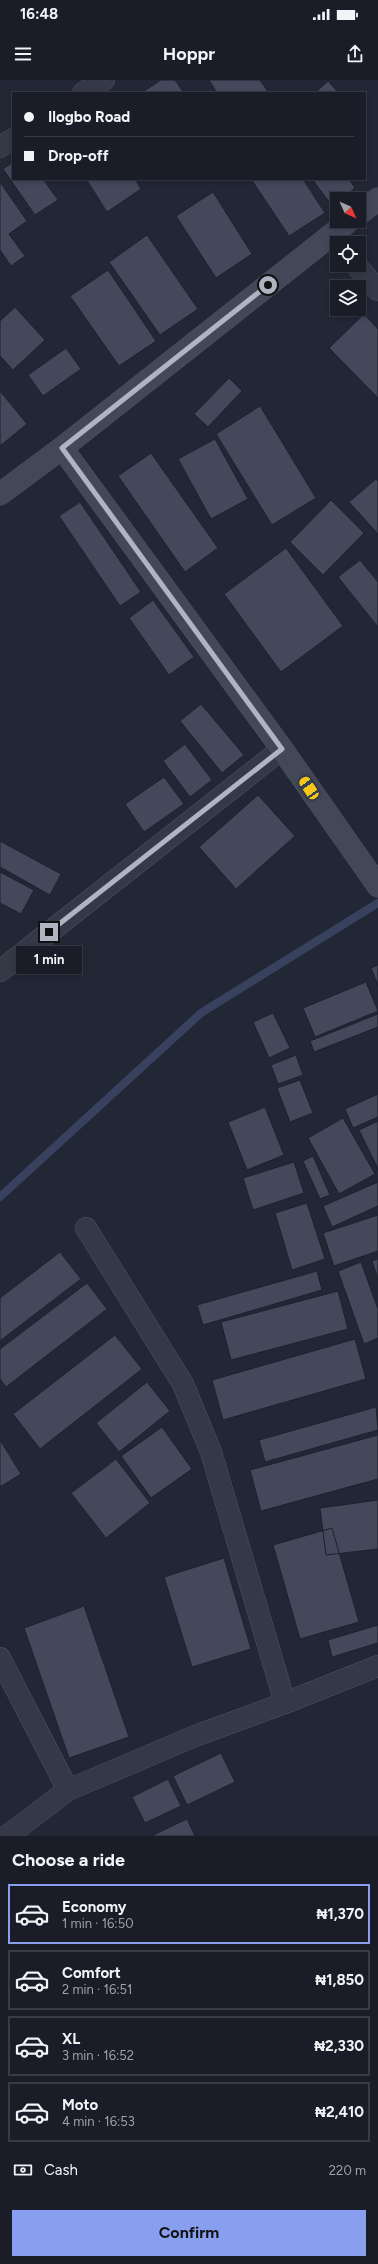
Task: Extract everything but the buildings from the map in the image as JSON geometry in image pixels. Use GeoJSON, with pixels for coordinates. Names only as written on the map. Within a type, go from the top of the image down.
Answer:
{"type":"FeatureCollection","features":[{"type":"Feature","properties":{"kind":"street"},"geometry":{"type":"LineString","coordinates":[[85,92],[104,80]]}},
{"type":"Feature","properties":{"kind":"street"},"geometry":{"type":"LineString","coordinates":[[0,147],[12,139]]}},
{"type":"Feature","properties":{"kind":"street"},"geometry":{"type":"LineString","coordinates":[[366,208],[378,199]]}},
{"type":"Feature","properties":{"kind":"street"},"geometry":{"type":"LineString","coordinates":[[337,236],[343,228]]}},
{"type":"Feature","properties":{"kind":"street"},"geometry":{"type":"LineString","coordinates":[[0,494],[330,243]]}},
{"type":"Feature","properties":{"kind":"street"},"geometry":{"type":"LineString","coordinates":[[362,272],[378,290]]}},
{"type":"Feature","properties":{"kind":"street"},"geometry":{"type":"LineString","coordinates":[[62,448],[282,749],[363,867],[378,886]]}},
{"type":"Feature","properties":{"kind":"street"},"geometry":{"type":"LineString","coordinates":[[0,970],[282,749]]}},
{"type":"Feature","properties":{"kind":"street"},"geometry":{"type":"LineString","coordinates":[[86,1228],[183,1384],[211,1452],[285,1703]]}},
{"type":"Feature","properties":{"kind":"street"},"geometry":{"type":"LineString","coordinates":[[0,1658],[68,1790]]}},
{"type":"Feature","properties":{"kind":"street"},"geometry":{"type":"LineString","coordinates":[[7,1836],[68,1790],[195,1736],[285,1703],[378,1666]]}},
{"type":"Feature","properties":{"kind":"waterway"},"geometry":{"type":"LineString","coordinates":[[0,1197],[201,1013],[378,903]]}},
{"type":"Feature","properties":{"kind":"route"},"geometry":{"type":"LineString","coordinates":[[49,932],[282,749],[62,448],[268,285]]}}]}
